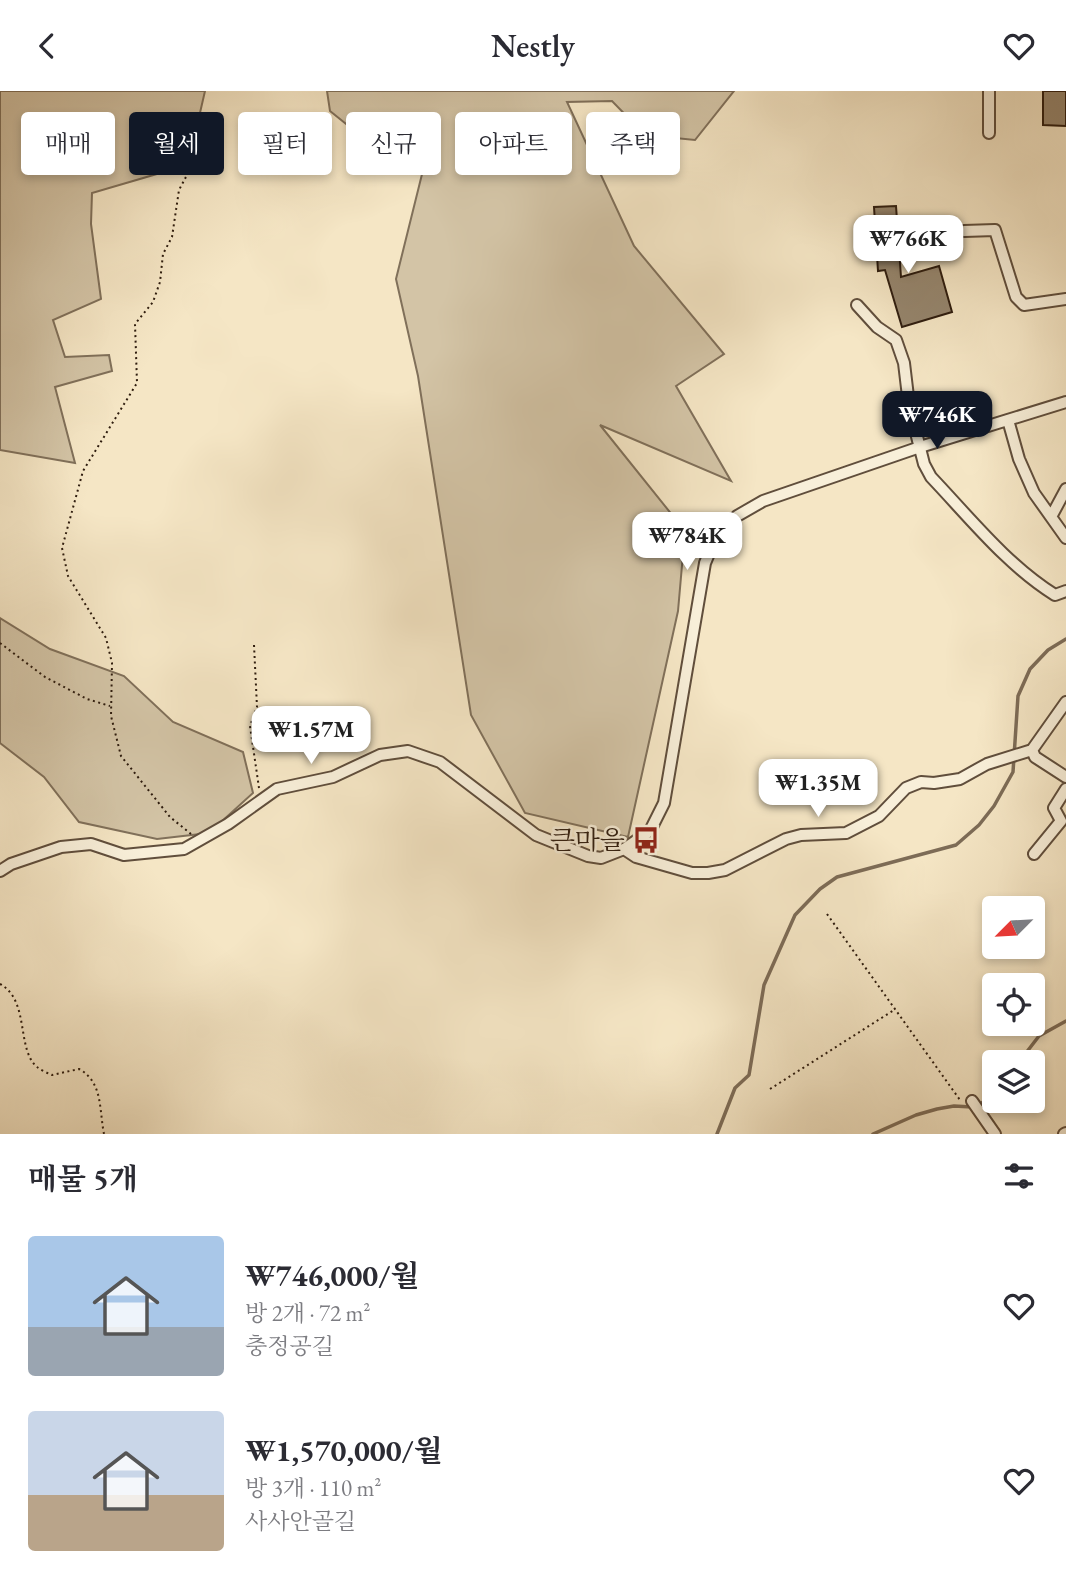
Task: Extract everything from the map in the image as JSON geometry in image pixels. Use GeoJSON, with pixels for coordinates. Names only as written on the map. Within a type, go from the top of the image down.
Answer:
{"type":"FeatureCollection","features":[{"type":"Feature","properties":{"kind":"street"},"geometry":{"type":"LineString","coordinates":[[989,91],[989,133]]}},
{"type":"Feature","properties":{"kind":"street"},"geometry":{"type":"LineString","coordinates":[[964,231],[995,230],[1016,297],[1024,305],[1066,299]]}},
{"type":"Feature","properties":{"kind":"street"},"geometry":{"type":"LineString","coordinates":[[857,305],[877,327],[896,340],[904,363],[909,405],[924,464],[931,477],[1012,561],[1055,595],[1064,595]]}},
{"type":"Feature","properties":{"kind":"street"},"geometry":{"type":"LineString","coordinates":[[0,870],[61,847],[90,844],[124,855],[184,849],[228,824],[277,789],[333,777],[380,755],[408,751],[440,762],[536,835],[588,856],[601,858],[624,849],[650,831],[664,803],[705,563],[715,539],[737,516],[763,502],[920,447],[1066,402]]}},
{"type":"Feature","properties":{"kind":"street"},"geometry":{"type":"LineString","coordinates":[[1008,420],[1019,460],[1034,493],[1066,538]]}},
{"type":"Feature","properties":{"kind":"street"},"geometry":{"type":"LineString","coordinates":[[1051,517],[1066,489]]}},
{"type":"Feature","properties":{"kind":"street"},"geometry":{"type":"LineString","coordinates":[[624,849],[636,857],[692,873],[725,870],[786,839],[801,835],[846,833],[879,816],[906,788],[921,782],[960,779],[999,761],[1028,752],[1066,702]]}},
{"type":"Feature","properties":{"kind":"street"},"geometry":{"type":"LineString","coordinates":[[1028,752],[1066,777]]}},
{"type":"Feature","properties":{"kind":"street"},"geometry":{"type":"LineString","coordinates":[[1034,854],[1061,821],[1054,808],[1066,789]]}},
{"type":"Feature","properties":{"kind":"street"},"geometry":{"type":"LineString","coordinates":[[972,1101],[995,1134]]}},
{"type":"Feature","properties":{"kind":"path"},"geometry":{"type":"LineString","coordinates":[[187,175],[179,190],[172,237],[163,254],[153,302],[135,324],[137,383],[83,471],[62,548],[68,576],[106,638],[112,663],[111,716],[121,756],[170,817],[199,840]]}},
{"type":"Feature","properties":{"kind":"path"},"geometry":{"type":"LineString","coordinates":[[0,643],[45,677],[87,699],[111,706]]}},
{"type":"Feature","properties":{"kind":"path"},"geometry":{"type":"LineString","coordinates":[[254,645],[257,707],[250,726],[261,799]]}},
{"type":"Feature","properties":{"kind":"path"},"geometry":{"type":"LineString","coordinates":[[827,914],[959,1100],[972,1101]]}},
{"type":"Feature","properties":{"kind":"path"},"geometry":{"type":"LineString","coordinates":[[0,984],[9,989],[17,1004],[27,1047],[35,1066],[52,1075],[79,1069],[91,1075],[97,1085],[104,1134]]}},
{"type":"Feature","properties":{"kind":"path"},"geometry":{"type":"LineString","coordinates":[[770,1089],[894,1009]]}},
{"type":"Feature","properties":{"kind":"shaded area"},"geometry":{"type":"Polygon","coordinates":[[[0,91],[205,91],[200,112],[129,112],[129,175],[153,175],[92,193],[91,224],[101,299],[53,320],[65,357],[109,355],[112,371],[55,387],[75,463],[0,450],[0,91]]]}},
{"type":"Feature","properties":{"kind":"shaded area"},"geometry":{"type":"Polygon","coordinates":[[[327,91],[734,91],[695,140],[680,138],[680,112],[623,112],[612,101],[567,102],[572,112],[455,112],[455,175],[572,175],[572,113],[586,143],[586,175],[601,175],[634,246],[724,354],[676,386],[731,481],[600,425],[685,531],[678,611],[628,837],[525,813],[471,715],[418,376],[396,279],[422,175],[441,175],[441,112],[346,112],[346,124],[330,111],[327,91]]]}},
{"type":"Feature","properties":{"kind":"shaded area"},"geometry":{"type":"Polygon","coordinates":[[[0,618],[50,649],[124,676],[173,722],[243,752],[253,793],[209,833],[157,839],[79,822],[44,777],[0,743],[0,618]]]}},
{"type":"Feature","properties":{"kind":"building"},"geometry":{"type":"Polygon","coordinates":[[[1043,91],[1066,91],[1066,126],[1043,125],[1043,91]]]}},
{"type":"Feature","properties":{"kind":"building"},"geometry":{"type":"Polygon","coordinates":[[[896,206],[901,277],[939,266],[952,312],[902,327],[885,270],[878,271],[874,207],[896,206]]]}},
{"type":"Feature","properties":{"kind":"waterway"},"geometry":{"type":"LineString","coordinates":[[717,1134],[735,1088],[749,1075],[764,985],[795,915],[820,889],[837,877],[956,845],[979,825],[994,806],[1013,772],[1018,696],[1030,669],[1048,650],[1066,639]]}},
{"type":"Feature","properties":{"kind":"waterway"},"geometry":{"type":"LineString","coordinates":[[1028,1050],[1039,1036],[1066,1021]]}},
{"type":"Feature","properties":{"kind":"waterway"},"geometry":{"type":"LineString","coordinates":[[873,1134],[937,1109],[972,1107]]}},
{"type":"Feature","properties":{"kind":"place","name":"큰마을"},"geometry":{"type":"Point","coordinates":[646,840]}}]}
